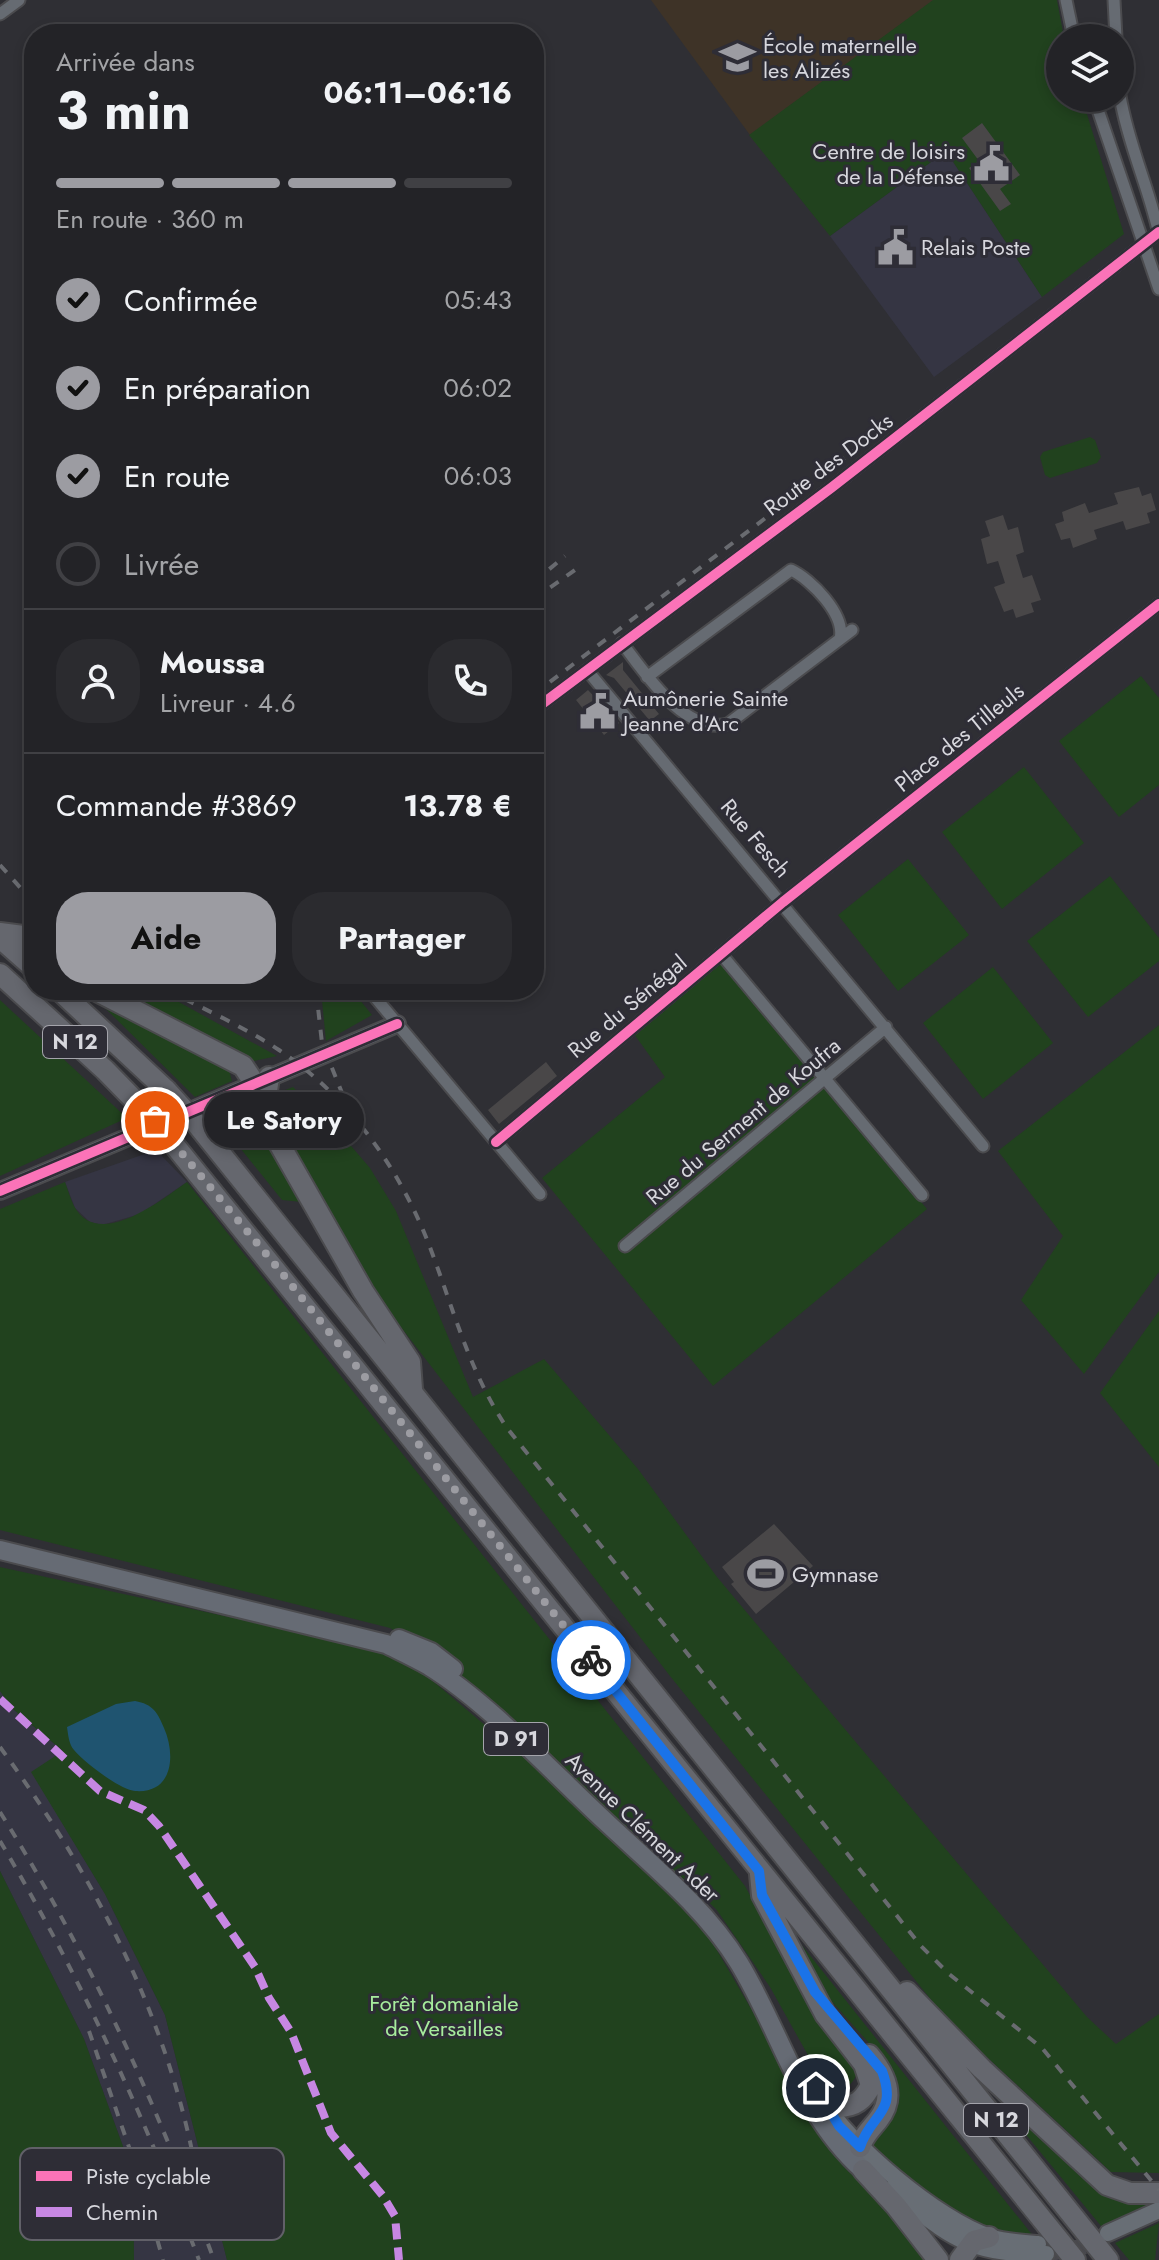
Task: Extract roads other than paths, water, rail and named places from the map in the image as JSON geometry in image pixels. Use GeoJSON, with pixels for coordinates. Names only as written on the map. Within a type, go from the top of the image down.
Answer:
{"type":"FeatureCollection","features":[{"type":"Feature","properties":{"kind":"highway"},"geometry":{"type":"LineString","coordinates":[[0,936],[24,937]]}},
{"type":"Feature","properties":{"kind":"highway"},"geometry":{"type":"LineString","coordinates":[[0,936],[24,959]]}},
{"type":"Feature","properties":{"kind":"highway","name":"N 12"},"geometry":{"type":"LineString","coordinates":[[0,974],[24,996]]}},
{"type":"Feature","properties":{"kind":"highway","name":"N 12"},"geometry":{"type":"LineString","coordinates":[[28,1000],[147,1113],[277,1267],[759,1871],[1075,2260]]}},
{"type":"Feature","properties":{"kind":"highway","name":"N 12"},"geometry":{"type":"LineString","coordinates":[[70,1000],[166,1090],[196,1123],[883,1980],[1110,2244]]}},
{"type":"Feature","properties":{"kind":"highway"},"geometry":{"type":"LineString","coordinates":[[114,1000],[243,1066],[262,1080],[268,1124],[363,1291],[410,1362],[412,1389]]}},
{"type":"Feature","properties":{"kind":"highway"},"geometry":{"type":"LineString","coordinates":[[759,1871],[762,1895],[825,2014],[864,2064],[871,2085],[859,2103],[838,2107],[805,2069]]}},
{"type":"Feature","properties":{"kind":"highway"},"geometry":{"type":"LineString","coordinates":[[883,1980],[909,1993],[982,2069],[1107,2185],[1130,2193],[1159,2193]]}},
{"type":"Feature","properties":{"kind":"highway"},"geometry":{"type":"LineString","coordinates":[[815,1992],[882,2071],[888,2086],[888,2101],[882,2115],[860,2147]]}},
{"type":"Feature","properties":{"kind":"highway"},"geometry":{"type":"LineString","coordinates":[[863,2170],[938,2260]]}},
{"type":"Feature","properties":{"kind":"highway"},"geometry":{"type":"LineString","coordinates":[[965,2253],[989,2237]]}},
{"type":"Feature","properties":{"kind":"main road"},"geometry":{"type":"LineString","coordinates":[[0,1191],[397,1024]]}},
{"type":"Feature","properties":{"kind":"main road","name":"Avenue Clément Ader"},"geometry":{"type":"LineString","coordinates":[[0,1540],[387,1634],[431,1652],[473,1685],[719,1918],[744,1954],[839,2126],[860,2147],[937,2208],[989,2237],[1042,2249],[1004,2257],[965,2253],[863,2170],[841,2149],[815,2112],[739,1963],[710,1924],[649,1862],[471,1697],[430,1667],[386,1644],[0,1550]]}},
{"type":"Feature","properties":{"kind":"main road"},"geometry":{"type":"LineString","coordinates":[[860,2147],[863,2170]]}},
{"type":"Feature","properties":{"kind":"main road"},"geometry":{"type":"LineString","coordinates":[[1110,2244],[1159,2210]]}},
{"type":"Feature","properties":{"kind":"main road"},"geometry":{"type":"LineString","coordinates":[[1110,2244],[1159,2220]]}},
{"type":"Feature","properties":{"kind":"street"},"geometry":{"type":"LineString","coordinates":[[0,14],[19,0]]}},
{"type":"Feature","properties":{"kind":"street"},"geometry":{"type":"LineString","coordinates":[[1066,0],[1071,24]]}},
{"type":"Feature","properties":{"kind":"street"},"geometry":{"type":"LineString","coordinates":[[1114,0],[1115,24]]}},
{"type":"Feature","properties":{"kind":"street"},"geometry":{"type":"LineString","coordinates":[[1099,112],[1159,289]]}},
{"type":"Feature","properties":{"kind":"street"},"geometry":{"type":"LineString","coordinates":[[1123,112],[1159,233]]}},
{"type":"Feature","properties":{"kind":"street","name":"Route des Docks"},"geometry":{"type":"LineString","coordinates":[[544,702],[831,488],[1159,233]]}},
{"type":"Feature","properties":{"kind":"street"},"geometry":{"type":"LineString","coordinates":[[647,677],[791,570],[801,574],[820,591],[840,626],[840,639]]}},
{"type":"Feature","properties":{"kind":"street","name":"Place des Tilleuls"},"geometry":{"type":"LineString","coordinates":[[783,902],[1159,604]]}},
{"type":"Feature","properties":{"kind":"street"},"geometry":{"type":"LineString","coordinates":[[622,643],[664,696],[699,722],[718,726],[728,724],[852,630]]}},
{"type":"Feature","properties":{"kind":"street","name":"Rue Fesch"},"geometry":{"type":"LineString","coordinates":[[587,670],[983,1146]]}},
{"type":"Feature","properties":{"kind":"street","name":"Rue du Sénégal"},"geometry":{"type":"LineString","coordinates":[[496,1142],[783,902]]}},
{"type":"Feature","properties":{"kind":"street"},"geometry":{"type":"LineString","coordinates":[[721,954],[922,1195]]}},
{"type":"Feature","properties":{"kind":"street"},"geometry":{"type":"LineString","coordinates":[[377,1000],[540,1194]]}},
{"type":"Feature","properties":{"kind":"street","name":"Rue du Serment de Koufra"},"geometry":{"type":"LineString","coordinates":[[625,1246],[886,1027]]}},
{"type":"Feature","properties":{"kind":"water"},"geometry":{"type":"Polygon","coordinates":[[[135,1701],[146,1704],[157,1714],[168,1739],[170,1761],[164,1780],[157,1786],[135,1791],[103,1775],[74,1750],[67,1727],[116,1704],[135,1701]]]}},
{"type":"Feature","properties":{"kind":"tunnel"},"geometry":{"type":"LineString","coordinates":[[1046,2254],[1115,2240]]}},
{"type":"Feature","properties":{"kind":"railway"},"geometry":{"type":"LineString","coordinates":[[544,686],[859,447]]}},
{"type":"Feature","properties":{"kind":"railway"},"geometry":{"type":"LineString","coordinates":[[544,574],[565,556]]}},
{"type":"Feature","properties":{"kind":"railway"},"geometry":{"type":"LineString","coordinates":[[544,592],[575,570]]}},
{"type":"Feature","properties":{"kind":"railway"},"geometry":{"type":"LineString","coordinates":[[0,865],[24,892]]}},
{"type":"Feature","properties":{"kind":"railway"},"geometry":{"type":"LineString","coordinates":[[187,1000],[279,1050],[305,1069],[351,1113],[371,1138],[405,1192],[431,1250],[473,1364],[507,1428],[921,1946],[949,1974],[1042,2048],[1159,2190]]}},
{"type":"Feature","properties":{"kind":"railway"},"geometry":{"type":"LineString","coordinates":[[317,1000],[322,1043],[344,1098]]}},
{"type":"Feature","properties":{"kind":"railway"},"geometry":{"type":"LineString","coordinates":[[0,1747],[69,1850],[127,1959],[152,2016],[172,2074],[191,2148]]}},
{"type":"Feature","properties":{"kind":"railway"},"geometry":{"type":"LineString","coordinates":[[0,1812],[63,1919],[91,1974],[171,2148]]}},
{"type":"Feature","properties":{"kind":"railway"},"geometry":{"type":"LineString","coordinates":[[0,1841],[57,1942],[154,2148]]}},
{"type":"Feature","properties":{"kind":"railway"},"geometry":{"type":"LineString","coordinates":[[89,2031],[129,2148]]}},
{"type":"Feature","properties":{"kind":"railway"},"geometry":{"type":"LineString","coordinates":[[157,2240],[163,2260]]}},
{"type":"Feature","properties":{"kind":"railway"},"geometry":{"type":"LineString","coordinates":[[191,2240],[199,2260]]}},
{"type":"Feature","properties":{"kind":"railway"},"geometry":{"type":"LineString","coordinates":[[206,2240],[214,2260]]}},
{"type":"Feature","properties":{"kind":"place","name":"École maternelle les Alizés"},"geometry":{"type":"Point","coordinates":[737,58]}},
{"type":"Feature","properties":{"kind":"place","name":"Centre de loisirs de la Défense"},"geometry":{"type":"Point","coordinates":[991,164]}},
{"type":"Feature","properties":{"kind":"place","name":"Relais Poste"},"geometry":{"type":"Point","coordinates":[895,247]}},
{"type":"Feature","properties":{"kind":"place","name":"Aumônerie Sainte Jeanne d'Arc"},"geometry":{"type":"Point","coordinates":[597,711]}},
{"type":"Feature","properties":{"kind":"place","name":"Le Satory"},"geometry":{"type":"Point","coordinates":[155,1121]}},
{"type":"Feature","properties":{"kind":"place","name":"Gymnase"},"geometry":{"type":"Point","coordinates":[766,1574]}},
{"type":"Feature","properties":{"kind":"park label","name":"Forêt domaniale de Versailles"},"geometry":{"type":"Point","coordinates":[444,2016]}}]}
